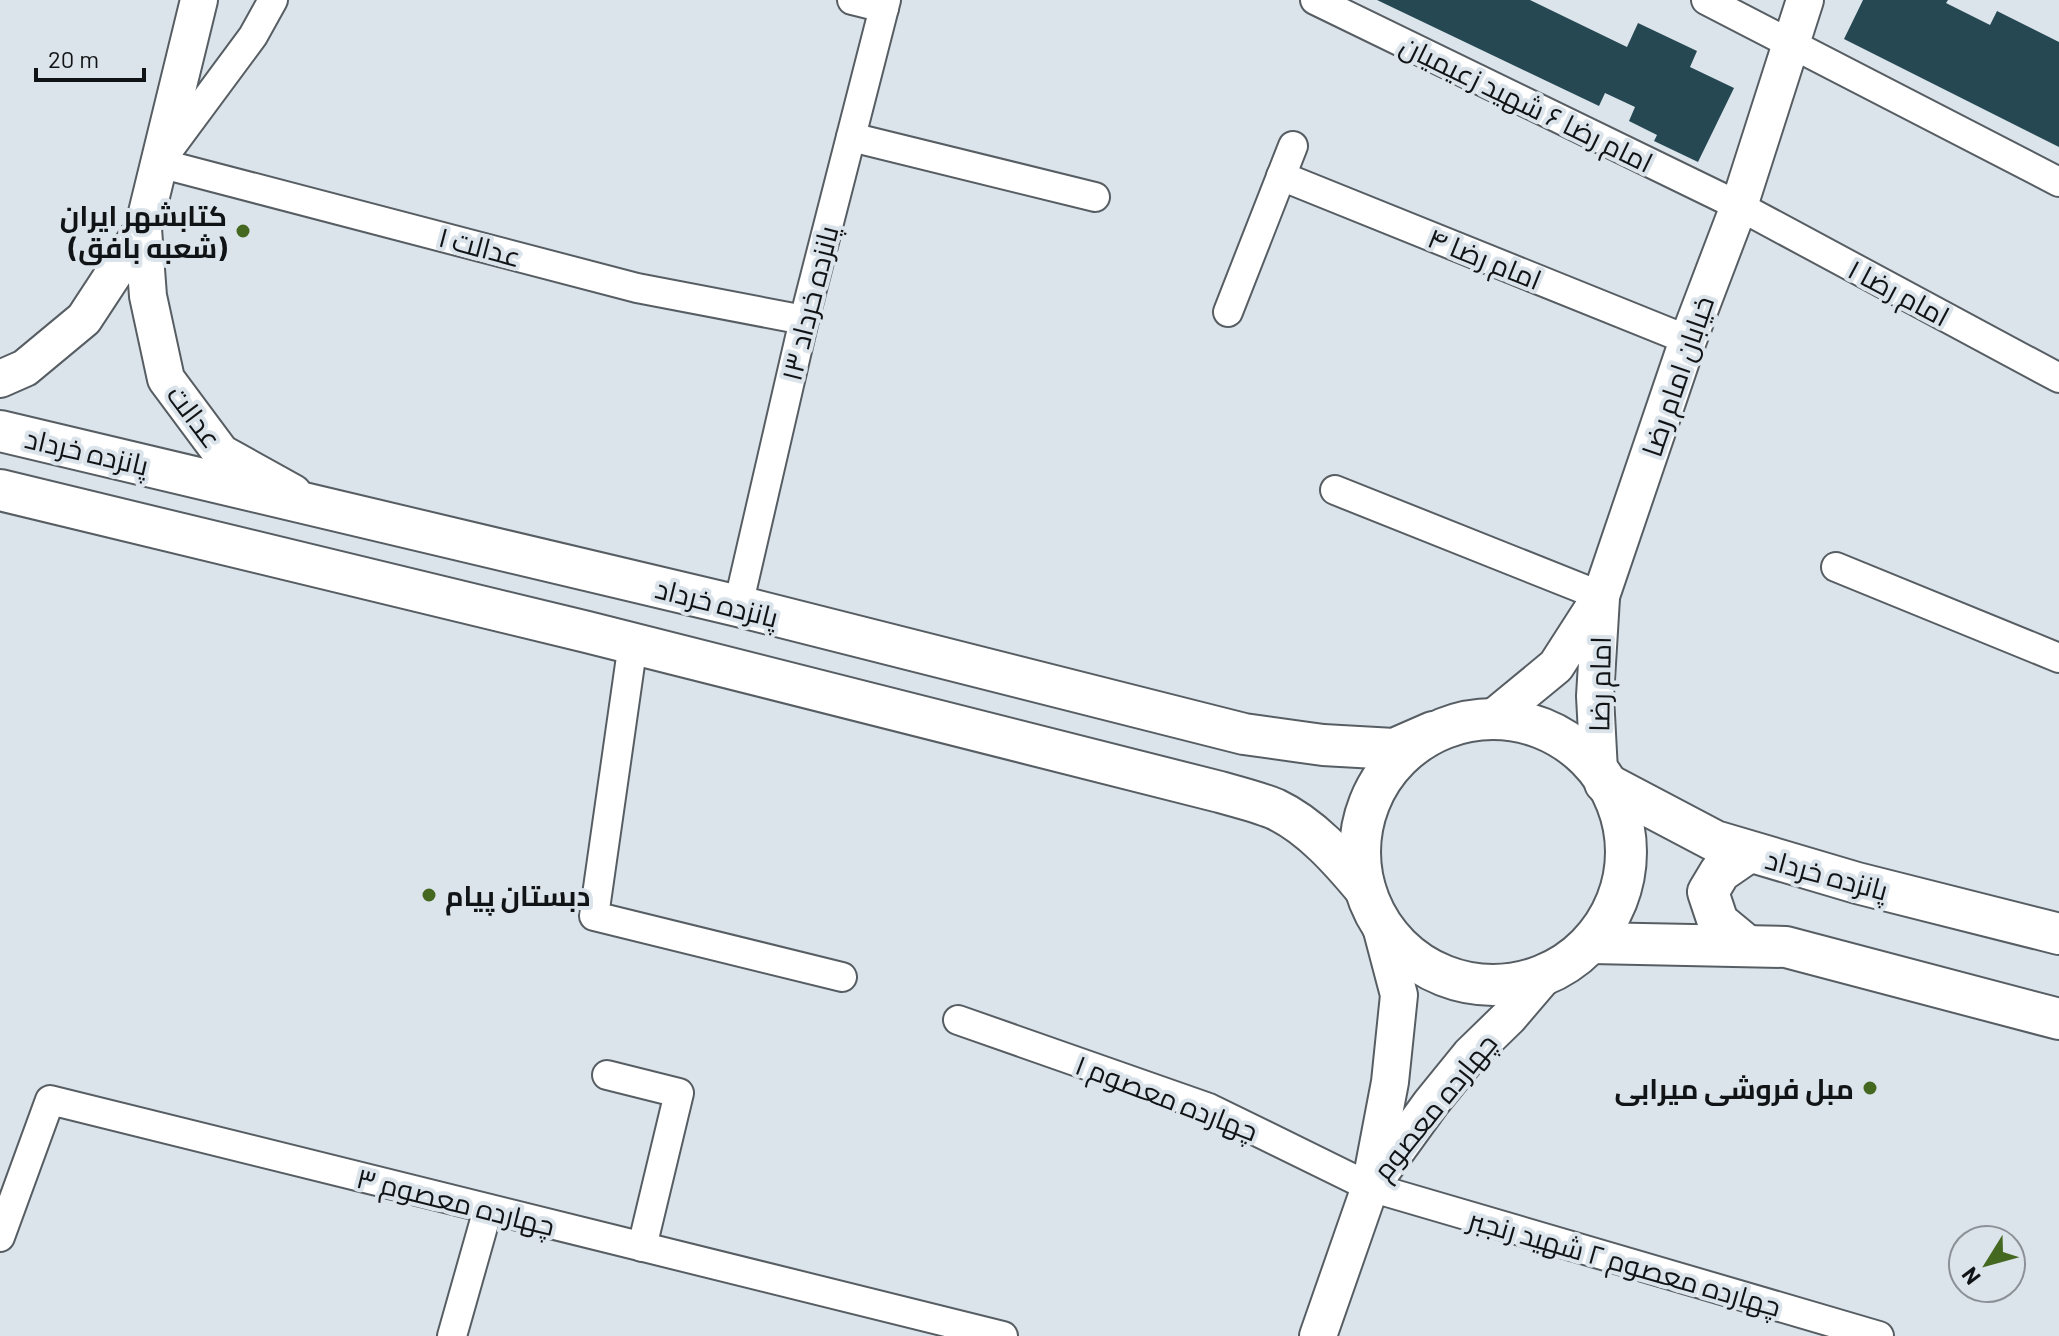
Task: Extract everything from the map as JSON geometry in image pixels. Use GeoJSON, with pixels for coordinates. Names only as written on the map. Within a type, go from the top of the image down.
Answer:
{"type":"FeatureCollection","features":[{"type":"Feature","properties":{"kind":"main road","name":"پانزده خرداد"},"geometry":{"type":"LineString","coordinates":[[0,431],[738,606],[1244,734],[1323,745],[1394,749],[1433,732]]}},
{"type":"Feature","properties":{"kind":"main road","name":"پانزده خرداد"},"geometry":{"type":"LineString","coordinates":[[0,490],[633,643],[1220,792],[1275,809],[1309,830],[1348,868],[1372,906]]}},
{"type":"Feature","properties":{"kind":"main road"},"geometry":{"type":"LineString","coordinates":[[1493,718],[1533,725],[1570,743],[1602,777],[1621,813],[1627,858],[1617,904],[1592,943],[1570,962],[1544,976],[1508,985],[1471,984],[1447,977],[1435,973],[1404,952],[1372,906],[1359,843],[1370,798],[1396,760],[1433,732],[1462,721],[1493,718]]}},
{"type":"Feature","properties":{"kind":"main road","name":"پانزده خرداد"},"geometry":{"type":"LineString","coordinates":[[1602,777],[1715,841],[1857,883],[2059,934]]}},
{"type":"Feature","properties":{"kind":"main road"},"geometry":{"type":"LineString","coordinates":[[1747,946],[1718,922],[1708,892],[1720,872],[1749,852]]}},
{"type":"Feature","properties":{"kind":"main road"},"geometry":{"type":"LineString","coordinates":[[1592,943],[1786,947],[2059,1019]]}},
{"type":"Feature","properties":{"kind":"street","name":"عدالت"},"geometry":{"type":"LineString","coordinates":[[199,0],[143,229],[148,296],[166,379],[221,453],[313,505]]}},
{"type":"Feature","properties":{"kind":"street"},"geometry":{"type":"LineString","coordinates":[[159,163],[253,36],[273,0]]}},
{"type":"Feature","properties":{"kind":"street"},"geometry":{"type":"LineString","coordinates":[[852,0],[885,4]]}},
{"type":"Feature","properties":{"kind":"street","name":"امام رضا ۶ شهید زعیمیان"},"geometry":{"type":"LineString","coordinates":[[1315,0],[1739,206]]}},
{"type":"Feature","properties":{"kind":"street"},"geometry":{"type":"LineString","coordinates":[[1706,0],[2059,182]]}},
{"type":"Feature","properties":{"kind":"street","name":"خیابان امام رضا"},"geometry":{"type":"LineString","coordinates":[[1493,718],[1556,666],[1601,596],[1688,340],[1739,206],[1805,0]]}},
{"type":"Feature","properties":{"kind":"street","name":"پانزده خرداد ۱۳"},"geometry":{"type":"LineString","coordinates":[[738,606],[804,320],[885,4]]}},
{"type":"Feature","properties":{"kind":"street"},"geometry":{"type":"LineString","coordinates":[[851,137],[1095,197]]}},
{"type":"Feature","properties":{"kind":"street"},"geometry":{"type":"LineString","coordinates":[[1228,312],[1293,146]]}},
{"type":"Feature","properties":{"kind":"street","name":"عدالت ۱"},"geometry":{"type":"LineString","coordinates":[[159,163],[637,288],[804,320]]}},
{"type":"Feature","properties":{"kind":"street","name":"امام رضا ۴"},"geometry":{"type":"LineString","coordinates":[[1281,176],[1688,340]]}},
{"type":"Feature","properties":{"kind":"street","name":"امام رضا ۱"},"geometry":{"type":"LineString","coordinates":[[1739,206],[2059,378]]}},
{"type":"Feature","properties":{"kind":"street","name":"عدالت"},"geometry":{"type":"LineString","coordinates":[[0,379],[25,368],[84,319],[143,229]]}},
{"type":"Feature","properties":{"kind":"street"},"geometry":{"type":"LineString","coordinates":[[1335,490],[1601,596]]}},
{"type":"Feature","properties":{"kind":"street"},"geometry":{"type":"LineString","coordinates":[[1836,567],[2059,658]]}},
{"type":"Feature","properties":{"kind":"street","name":"امام رضا"},"geometry":{"type":"LineString","coordinates":[[1601,596],[1595,696],[1602,777]]}},
{"type":"Feature","properties":{"kind":"street"},"geometry":{"type":"LineString","coordinates":[[633,643],[594,916],[842,977]]}},
{"type":"Feature","properties":{"kind":"street","name":"چهارده معصوم"},"geometry":{"type":"LineString","coordinates":[[1370,1187],[1390,1082],[1399,995],[1372,906]]}},
{"type":"Feature","properties":{"kind":"street","name":"چهارده معصوم"},"geometry":{"type":"LineString","coordinates":[[1370,1187],[1470,1055],[1509,1017],[1544,976]]}},
{"type":"Feature","properties":{"kind":"street","name":"چهارده معصوم ۱"},"geometry":{"type":"LineString","coordinates":[[958,1020],[1209,1108],[1370,1187]]}},
{"type":"Feature","properties":{"kind":"street"},"geometry":{"type":"LineString","coordinates":[[607,1075],[679,1093],[642,1247]]}},
{"type":"Feature","properties":{"kind":"street","name":"چهارده معصوم ۳"},"geometry":{"type":"LineString","coordinates":[[0,1237],[50,1100],[1003,1336]]}},
{"type":"Feature","properties":{"kind":"street"},"geometry":{"type":"LineString","coordinates":[[1318,1336],[1370,1187]]}},
{"type":"Feature","properties":{"kind":"street","name":"چهارده معصوم ۲ شهید رنجبر"},"geometry":{"type":"LineString","coordinates":[[1370,1187],[1879,1336]]}},
{"type":"Feature","properties":{"kind":"street"},"geometry":{"type":"LineString","coordinates":[[452,1336],[488,1209]]}},
{"type":"Feature","properties":{"kind":"building"},"geometry":{"type":"Polygon","coordinates":[[[1377,0],[1530,0],[1627,47],[1638,23],[1697,51],[1690,67],[1734,88],[1698,162],[1654,141],[1657,135],[1629,121],[1635,107],[1605,93],[1599,106],[1377,0]]]}},
{"type":"Feature","properties":{"kind":"building"},"geometry":{"type":"Polygon","coordinates":[[[1863,0],[1948,0],[1946,3],[1990,25],[1997,11],[2059,42],[2059,147],[1844,39],[1863,0]]]}},
{"type":"Feature","properties":{"kind":"place","name":"کتابشهر ایران (شعبه بافق)"},"geometry":{"type":"Point","coordinates":[243,231]}},
{"type":"Feature","properties":{"kind":"place","name":"دبستان پیام"},"geometry":{"type":"Point","coordinates":[429,895]}},
{"type":"Feature","properties":{"kind":"place","name":"مبل فروشی میرابی"},"geometry":{"type":"Point","coordinates":[1870,1088]}}]}
